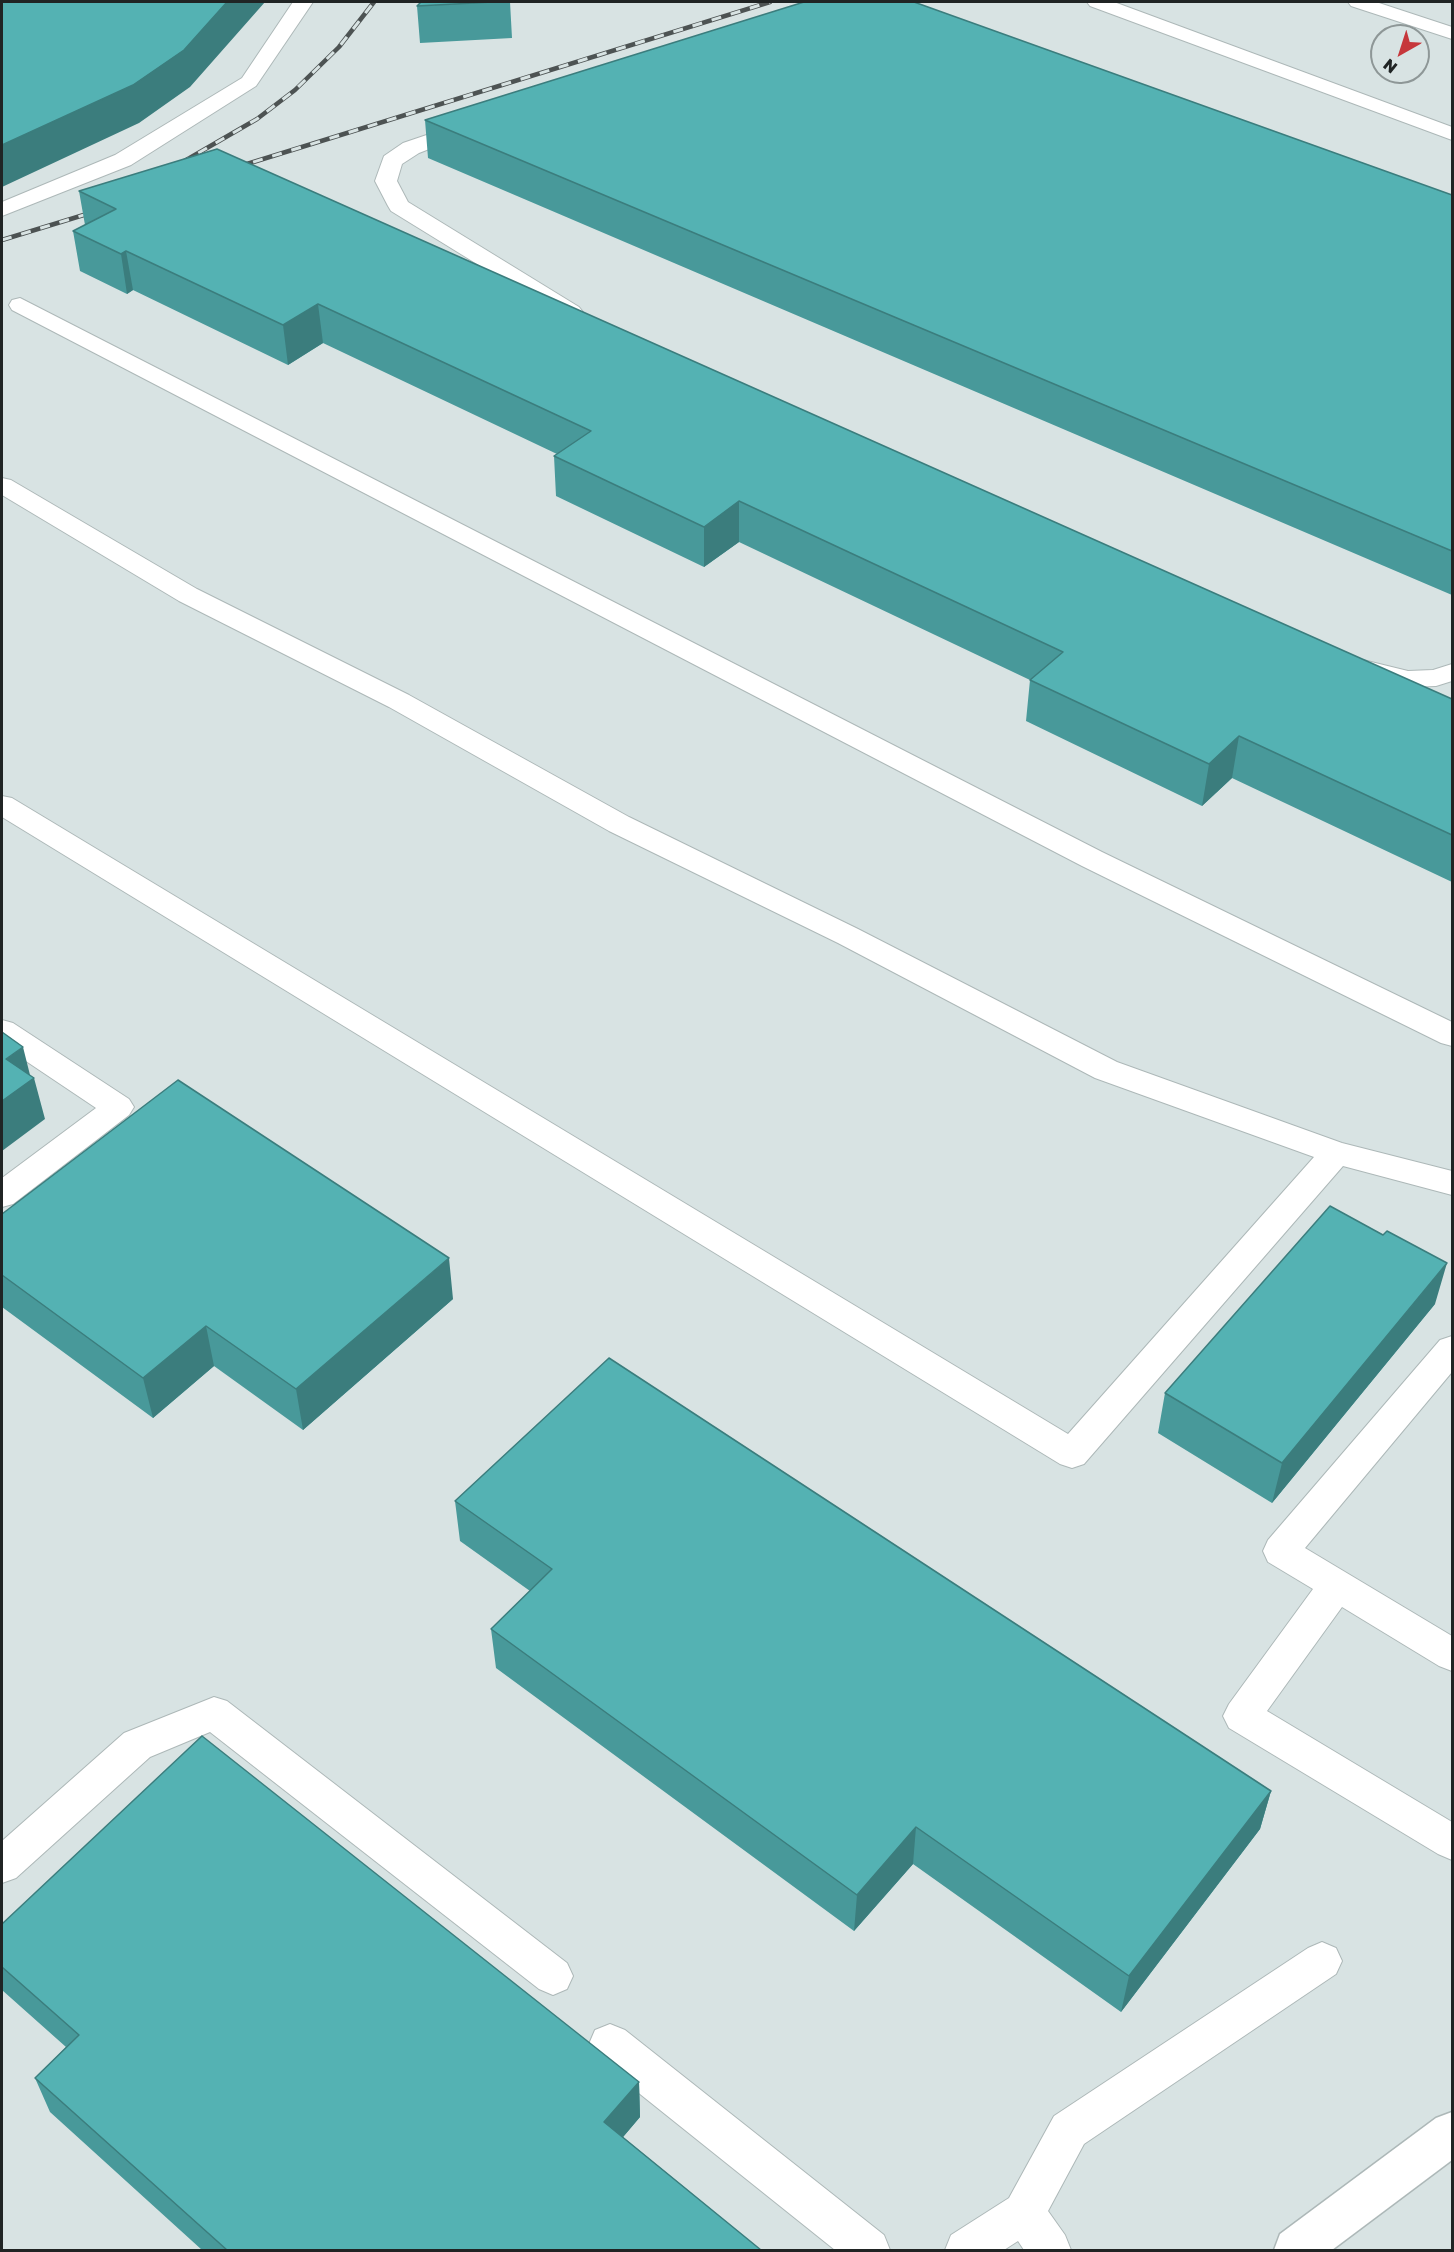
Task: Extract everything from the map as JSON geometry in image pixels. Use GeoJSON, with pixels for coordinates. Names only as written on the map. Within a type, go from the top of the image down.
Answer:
{"type":"FeatureCollection","features":[{"type":"Feature","properties":{"kind":"main road"},"geometry":{"type":"LineString","coordinates":[[1296,2250],[1452,2133]]}},
{"type":"Feature","properties":{"kind":"lane"},"geometry":{"type":"LineString","coordinates":[[2,210],[123,160],[249,82],[303,2]]}},
{"type":"Feature","properties":{"kind":"lane"},"geometry":{"type":"LineString","coordinates":[[1097,2],[1452,134]]}},
{"type":"Feature","properties":{"kind":"lane"},"geometry":{"type":"LineString","coordinates":[[1358,2],[1452,33]]}},
{"type":"Feature","properties":{"kind":"lane"},"geometry":{"type":"LineString","coordinates":[[492,118],[411,148],[392,161],[386,181],[399,206],[590,323]]}},
{"type":"Feature","properties":{"kind":"lane"},"geometry":{"type":"LineString","coordinates":[[20,305],[1081,853],[1452,1035]]}},
{"type":"Feature","properties":{"kind":"lane"},"geometry":{"type":"LineString","coordinates":[[2,485],[188,595],[399,701],[619,824],[848,936],[1106,1070],[1336,1153],[1452,1183]]}},
{"type":"Feature","properties":{"kind":"lane"},"geometry":{"type":"LineString","coordinates":[[1344,661],[1408,679],[1436,678],[1452,672]]}},
{"type":"Feature","properties":{"kind":"lane"},"geometry":{"type":"LineString","coordinates":[[2,804],[1071,1454],[1336,1153]]}},
{"type":"Feature","properties":{"kind":"lane"},"geometry":{"type":"LineString","coordinates":[[2,1031],[118,1107],[2,1196]]}},
{"type":"Feature","properties":{"kind":"lane"},"geometry":{"type":"LineString","coordinates":[[1452,1349],[1281,1551],[1452,1655]]}},
{"type":"Feature","properties":{"kind":"lane"},"geometry":{"type":"LineString","coordinates":[[1337,1585],[1242,1716],[1452,1842]]}},
{"type":"Feature","properties":{"kind":"lane"},"geometry":{"type":"LineString","coordinates":[[2,1865],[137,1745],[214,1713],[553,1976]]}},
{"type":"Feature","properties":{"kind":"lane"},"geometry":{"type":"LineString","coordinates":[[966,2250],[1024,2213],[1069,2130],[1322,1961]]}},
{"type":"Feature","properties":{"kind":"lane"},"geometry":{"type":"LineString","coordinates":[[610,2044],[869,2250]]}},
{"type":"Feature","properties":{"kind":"lane"},"geometry":{"type":"LineString","coordinates":[[1024,2213],[1050,2250]]}},
{"type":"Feature","properties":{"kind":"building"},"geometry":{"type":"Polygon","coordinates":[[[2,2],[227,2],[184,50],[133,85],[2,145],[2,2]]]}},
{"type":"Feature","properties":{"kind":"building"},"geometry":{"type":"Polygon","coordinates":[[[421,2],[492,2],[417,6],[421,2]]]}},
{"type":"Feature","properties":{"kind":"building"},"geometry":{"type":"Polygon","coordinates":[[[804,2],[914,2],[1452,195],[1452,551],[425,120],[804,2]]]}},
{"type":"Feature","properties":{"kind":"building"},"geometry":{"type":"Polygon","coordinates":[[[217,149],[1452,699],[1452,835],[1239,736],[1209,764],[1030,680],[1063,652],[739,501],[704,527],[554,456],[591,431],[318,304],[283,325],[126,251],[121,254],[73,231],[116,209],[79,191],[217,149]]]}},
{"type":"Feature","properties":{"kind":"building"},"geometry":{"type":"Polygon","coordinates":[[[2,1032],[23,1047],[6,1059],[34,1078],[2,1101],[2,1032]]]}},
{"type":"Feature","properties":{"kind":"building"},"geometry":{"type":"Polygon","coordinates":[[[178,1080],[449,1258],[296,1389],[206,1326],[143,1378],[2,1275],[2,1214],[178,1080]]]}},
{"type":"Feature","properties":{"kind":"building"},"geometry":{"type":"Polygon","coordinates":[[[1330,1206],[1383,1235],[1387,1231],[1447,1263],[1282,1463],[1165,1393],[1330,1206]]]}},
{"type":"Feature","properties":{"kind":"building"},"geometry":{"type":"Polygon","coordinates":[[[609,1358],[1271,1791],[1129,1976],[916,1827],[857,1895],[491,1629],[552,1569],[455,1501],[609,1358]]]}},
{"type":"Feature","properties":{"kind":"building"},"geometry":{"type":"Polygon","coordinates":[[[202,1736],[639,2082],[604,2122],[761,2250],[227,2250],[35,2078],[79,2035],[2,1967],[2,1924],[202,1736]]]}},
{"type":"Feature","properties":{"kind":"railway"},"geometry":{"type":"LineString","coordinates":[[181,163],[257,119],[295,90],[339,47],[374,2]]}},
{"type":"Feature","properties":{"kind":"railway"},"geometry":{"type":"LineString","coordinates":[[234,168],[770,2]]}},
{"type":"Feature","properties":{"kind":"railway"},"geometry":{"type":"LineString","coordinates":[[2,240],[100,210]]}}]}
